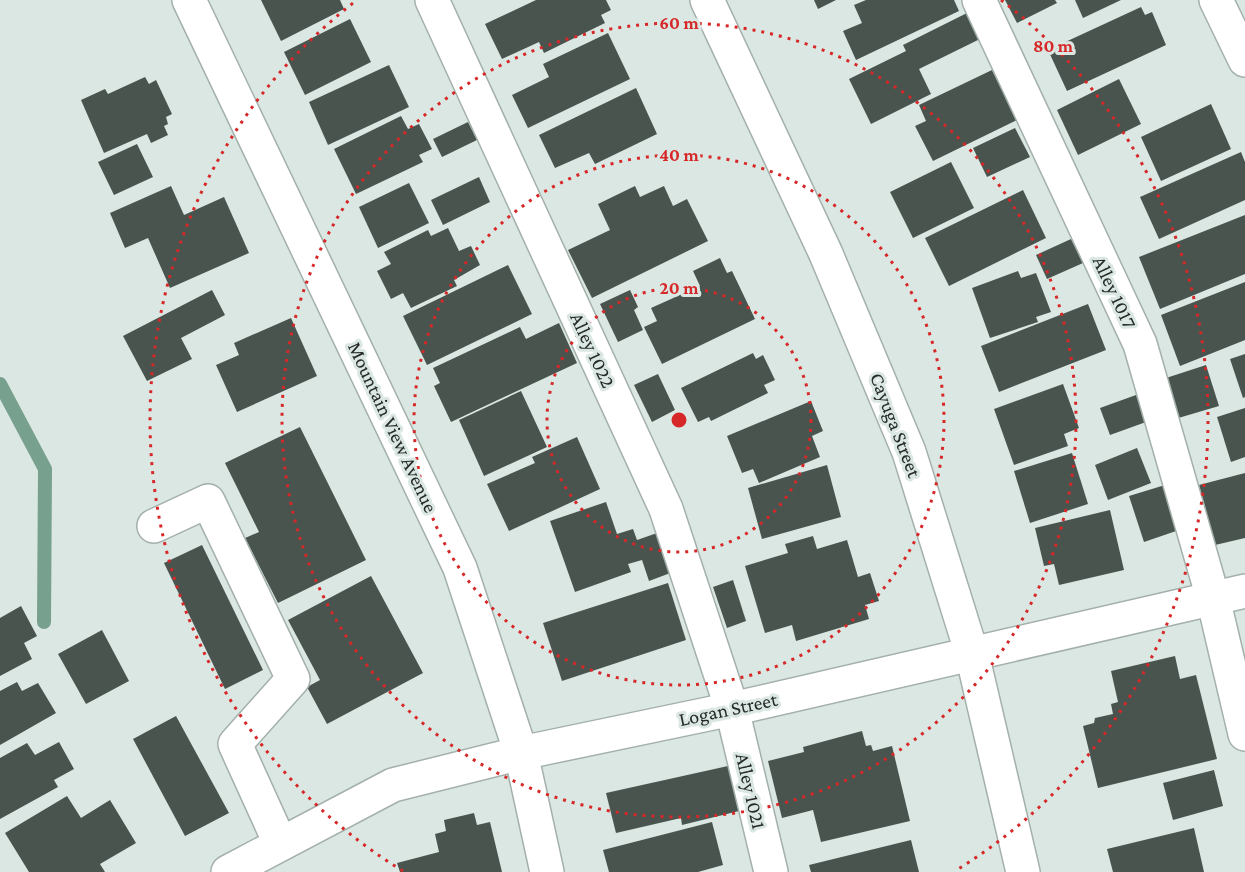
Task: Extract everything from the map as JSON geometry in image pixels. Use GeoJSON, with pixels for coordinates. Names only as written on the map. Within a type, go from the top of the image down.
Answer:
{"type":"FeatureCollection","features":[{"type":"Feature","properties":{"kind":"street","name":"Mountain View Avenue"},"geometry":{"type":"LineString","coordinates":[[189,0],[460,568],[521,753],[547,872]]}},
{"type":"Feature","properties":{"kind":"street","name":"Alley 1022"},"geometry":{"type":"LineString","coordinates":[[432,0],[666,509],[732,709]]}},
{"type":"Feature","properties":{"kind":"street","name":"Cayuga Street"},"geometry":{"type":"LineString","coordinates":[[707,0],[826,254],[909,452],[972,654],[1023,872]]}},
{"type":"Feature","properties":{"kind":"street","name":"Alley 1017"},"geometry":{"type":"LineString","coordinates":[[980,0],[1140,344],[1213,598],[1245,734]]}},
{"type":"Feature","properties":{"kind":"street"},"geometry":{"type":"LineString","coordinates":[[1216,0],[1245,60]]}},
{"type":"Feature","properties":{"kind":"street"},"geometry":{"type":"LineString","coordinates":[[154,526],[208,501],[293,679],[235,744],[279,843]]}},
{"type":"Feature","properties":{"kind":"street","name":"Logan Street"},"geometry":{"type":"LineString","coordinates":[[228,872],[393,784],[521,753],[732,709],[1245,591]]}},
{"type":"Feature","properties":{"kind":"street","name":"Alley 1021"},"geometry":{"type":"LineString","coordinates":[[732,709],[771,872]]}},
{"type":"Feature","properties":{"kind":"building"},"geometry":{"type":"Polygon","coordinates":[[[261,0],[340,0],[344,9],[281,41],[261,0]]]}},
{"type":"Feature","properties":{"kind":"building"},"geometry":{"type":"Polygon","coordinates":[[[536,0],[606,0],[611,10],[601,15],[605,23],[544,53],[539,42],[502,59],[485,24],[536,0]]]}},
{"type":"Feature","properties":{"kind":"building"},"geometry":{"type":"Polygon","coordinates":[[[814,0],[836,0],[818,9],[814,0]]]}},
{"type":"Feature","properties":{"kind":"building"},"geometry":{"type":"Polygon","coordinates":[[[866,0],[954,0],[959,11],[856,60],[843,31],[862,23],[854,5],[866,0]]]}},
{"type":"Feature","properties":{"kind":"building"},"geometry":{"type":"Polygon","coordinates":[[[1005,0],[1055,0],[1057,3],[1017,23],[1005,0]]]}},
{"type":"Feature","properties":{"kind":"building"},"geometry":{"type":"Polygon","coordinates":[[[1075,0],[1121,0],[1083,18],[1075,0]]]}},
{"type":"Feature","properties":{"kind":"building"},"geometry":{"type":"Polygon","coordinates":[[[1141,7],[1145,15],[1152,12],[1166,45],[1067,91],[1048,50],[1141,7]]]}},
{"type":"Feature","properties":{"kind":"building"},"geometry":{"type":"Polygon","coordinates":[[[969,12],[982,38],[919,69],[931,94],[871,124],[849,79],[906,51],[903,45],[969,12]]]}},
{"type":"Feature","properties":{"kind":"building"},"geometry":{"type":"Polygon","coordinates":[[[350,19],[371,62],[305,95],[284,52],[350,19]]]}},
{"type":"Feature","properties":{"kind":"building"},"geometry":{"type":"Polygon","coordinates":[[[608,33],[630,79],[528,128],[512,95],[549,77],[543,64],[608,33]]]}},
{"type":"Feature","properties":{"kind":"building"},"geometry":{"type":"Polygon","coordinates":[[[389,65],[409,107],[328,145],[309,102],[389,65]]]}},
{"type":"Feature","properties":{"kind":"building"},"geometry":{"type":"Polygon","coordinates":[[[992,70],[1017,120],[933,161],[915,126],[926,121],[919,105],[992,70]]]}},
{"type":"Feature","properties":{"kind":"building"},"geometry":{"type":"Polygon","coordinates":[[[145,77],[149,84],[156,80],[172,114],[166,117],[168,124],[164,126],[168,135],[151,143],[147,134],[104,153],[81,100],[105,89],[108,94],[145,77]]]}},
{"type":"Feature","properties":{"kind":"building"},"geometry":{"type":"Polygon","coordinates":[[[1119,79],[1141,124],[1078,155],[1057,110],[1119,79]]]}},
{"type":"Feature","properties":{"kind":"building"},"geometry":{"type":"Polygon","coordinates":[[[636,88],[657,134],[595,164],[589,153],[555,168],[539,135],[636,88]]]}},
{"type":"Feature","properties":{"kind":"building"},"geometry":{"type":"Polygon","coordinates":[[[1211,104],[1231,149],[1161,181],[1141,137],[1211,104]]]}},
{"type":"Feature","properties":{"kind":"building"},"geometry":{"type":"Polygon","coordinates":[[[401,116],[408,129],[419,124],[432,149],[419,155],[423,162],[356,194],[334,149],[401,116]]]}},
{"type":"Feature","properties":{"kind":"building"},"geometry":{"type":"Polygon","coordinates":[[[468,122],[477,140],[442,157],[433,139],[468,122]]]}},
{"type":"Feature","properties":{"kind":"building"},"geometry":{"type":"Polygon","coordinates":[[[1015,128],[1030,157],[987,177],[973,148],[1015,128]]]}},
{"type":"Feature","properties":{"kind":"building"},"geometry":{"type":"Polygon","coordinates":[[[137,144],[153,177],[114,195],[98,162],[137,144]]]}},
{"type":"Feature","properties":{"kind":"building"},"geometry":{"type":"Polygon","coordinates":[[[1241,152],[1245,162],[1245,200],[1159,239],[1140,197],[1241,152]]]}},
{"type":"Feature","properties":{"kind":"building"},"geometry":{"type":"Polygon","coordinates":[[[951,162],[974,208],[913,238],[890,192],[951,162]]]}},
{"type":"Feature","properties":{"kind":"building"},"geometry":{"type":"Polygon","coordinates":[[[479,177],[490,202],[443,225],[431,200],[479,177]]]}},
{"type":"Feature","properties":{"kind":"building"},"geometry":{"type":"Polygon","coordinates":[[[409,183],[429,223],[378,248],[359,207],[409,183]]]}},
{"type":"Feature","properties":{"kind":"building"},"geometry":{"type":"Polygon","coordinates":[[[171,186],[184,215],[224,197],[249,253],[170,288],[148,238],[125,248],[110,213],[171,186]]]}},
{"type":"Feature","properties":{"kind":"building"},"geometry":{"type":"Polygon","coordinates":[[[635,186],[640,197],[664,186],[673,206],[687,199],[708,241],[592,298],[568,250],[610,230],[598,204],[635,186]]]}},
{"type":"Feature","properties":{"kind":"building"},"geometry":{"type":"Polygon","coordinates":[[[1023,190],[1046,238],[949,286],[925,238],[1023,190]]]}},
{"type":"Feature","properties":{"kind":"building"},"geometry":{"type":"Polygon","coordinates":[[[1245,215],[1245,274],[1160,309],[1139,257],[1245,215]]]}},
{"type":"Feature","properties":{"kind":"building"},"geometry":{"type":"Polygon","coordinates":[[[448,228],[459,251],[471,246],[480,265],[454,280],[457,286],[411,308],[403,293],[391,299],[377,271],[391,264],[384,252],[428,230],[431,236],[448,228]]]}},
{"type":"Feature","properties":{"kind":"building"},"geometry":{"type":"Polygon","coordinates":[[[1071,239],[1083,263],[1047,279],[1036,255],[1071,239]]]}},
{"type":"Feature","properties":{"kind":"building"},"geometry":{"type":"Polygon","coordinates":[[[720,258],[727,273],[732,271],[755,319],[662,364],[644,327],[657,321],[651,308],[700,286],[693,271],[720,258]]]}},
{"type":"Feature","properties":{"kind":"building"},"geometry":{"type":"Polygon","coordinates":[[[508,265],[532,314],[427,365],[403,316],[508,265]]]}},
{"type":"Feature","properties":{"kind":"building"},"geometry":{"type":"Polygon","coordinates":[[[1018,271],[1021,278],[1036,273],[1051,312],[1036,317],[1038,322],[990,338],[972,288],[1018,271]]]}},
{"type":"Feature","properties":{"kind":"building"},"geometry":{"type":"Polygon","coordinates":[[[1245,282],[1245,340],[1180,366],[1161,315],[1245,282]]]}},
{"type":"Feature","properties":{"kind":"building"},"geometry":{"type":"Polygon","coordinates":[[[212,290],[225,315],[181,338],[192,359],[147,381],[123,336],[212,290]]]}},
{"type":"Feature","properties":{"kind":"building"},"geometry":{"type":"Polygon","coordinates":[[[630,290],[638,307],[634,310],[643,330],[618,342],[600,304],[630,290]]]}},
{"type":"Feature","properties":{"kind":"building"},"geometry":{"type":"Polygon","coordinates":[[[1088,304],[1106,350],[999,392],[981,346],[1088,304]]]}},
{"type":"Feature","properties":{"kind":"building"},"geometry":{"type":"Polygon","coordinates":[[[291,318],[317,376],[237,412],[216,365],[239,355],[234,343],[291,318]]]}},
{"type":"Feature","properties":{"kind":"building"},"geometry":{"type":"Polygon","coordinates":[[[559,323],[577,363],[451,422],[434,386],[440,383],[433,368],[520,327],[526,339],[559,323]]]}},
{"type":"Feature","properties":{"kind":"building"},"geometry":{"type":"Polygon","coordinates":[[[753,353],[756,359],[763,355],[775,380],[764,385],[768,393],[711,421],[709,417],[698,422],[681,388],[753,353]]]}},
{"type":"Feature","properties":{"kind":"building"},"geometry":{"type":"Polygon","coordinates":[[[1245,354],[1245,397],[1243,398],[1230,359],[1245,354]]]}},
{"type":"Feature","properties":{"kind":"building"},"geometry":{"type":"Polygon","coordinates":[[[1206,365],[1219,406],[1175,419],[1163,379],[1206,365]]]}},
{"type":"Feature","properties":{"kind":"building"},"geometry":{"type":"Polygon","coordinates":[[[658,374],[675,410],[652,422],[634,385],[658,374]]]}},
{"type":"Feature","properties":{"kind":"building"},"geometry":{"type":"Polygon","coordinates":[[[1063,384],[1079,428],[1064,434],[1068,446],[1014,465],[994,409],[1063,384]]]}},
{"type":"Feature","properties":{"kind":"building"},"geometry":{"type":"Polygon","coordinates":[[[521,391],[547,447],[484,476],[459,420],[521,391]]]}},
{"type":"Feature","properties":{"kind":"building"},"geometry":{"type":"Polygon","coordinates":[[[1136,395],[1146,422],[1110,435],[1100,408],[1136,395]]]}},
{"type":"Feature","properties":{"kind":"building"},"geometry":{"type":"Polygon","coordinates":[[[811,401],[823,431],[812,436],[820,457],[759,483],[753,469],[742,473],[727,436],[811,401]]]}},
{"type":"Feature","properties":{"kind":"building"},"geometry":{"type":"Polygon","coordinates":[[[1245,408],[1245,457],[1231,462],[1217,417],[1245,408]]]}},
{"type":"Feature","properties":{"kind":"building"},"geometry":{"type":"Polygon","coordinates":[[[300,427],[366,560],[278,603],[245,538],[259,532],[225,463],[300,427]]]}},
{"type":"Feature","properties":{"kind":"building"},"geometry":{"type":"Polygon","coordinates":[[[577,437],[600,489],[509,531],[487,484],[535,463],[532,457],[577,437]]]}},
{"type":"Feature","properties":{"kind":"building"},"geometry":{"type":"Polygon","coordinates":[[[1137,448],[1151,483],[1108,500],[1095,465],[1137,448]]]}},
{"type":"Feature","properties":{"kind":"building"},"geometry":{"type":"Polygon","coordinates":[[[1072,453],[1088,504],[1030,523],[1014,471],[1072,453]]]}},
{"type":"Feature","properties":{"kind":"building"},"geometry":{"type":"Polygon","coordinates":[[[827,465],[841,517],[762,539],[748,488],[827,465]]]}},
{"type":"Feature","properties":{"kind":"building"},"geometry":{"type":"Polygon","coordinates":[[[1245,473],[1245,538],[1215,545],[1199,485],[1245,473]]]}},
{"type":"Feature","properties":{"kind":"building"},"geometry":{"type":"Polygon","coordinates":[[[1165,485],[1179,530],[1144,542],[1129,496],[1165,485]]]}},
{"type":"Feature","properties":{"kind":"building"},"geometry":{"type":"Polygon","coordinates":[[[606,502],[617,534],[633,529],[637,540],[660,532],[673,572],[649,581],[642,560],[628,564],[631,572],[575,592],[550,521],[606,502]]]}},
{"type":"Feature","properties":{"kind":"building"},"geometry":{"type":"Polygon","coordinates":[[[1110,510],[1124,570],[1059,585],[1054,564],[1044,566],[1035,528],[1110,510]]]}},
{"type":"Feature","properties":{"kind":"building"},"geometry":{"type":"Polygon","coordinates":[[[813,536],[817,549],[847,540],[858,577],[870,573],[879,601],[865,605],[869,619],[796,641],[792,625],[765,633],[745,566],[788,553],[785,544],[813,536]]]}},
{"type":"Feature","properties":{"kind":"building"},"geometry":{"type":"Polygon","coordinates":[[[202,545],[263,670],[225,689],[164,563],[202,545]]]}},
{"type":"Feature","properties":{"kind":"building"},"geometry":{"type":"Polygon","coordinates":[[[371,576],[423,673],[327,724],[307,687],[320,680],[288,620],[371,576]]]}},
{"type":"Feature","properties":{"kind":"building"},"geometry":{"type":"Polygon","coordinates":[[[733,580],[746,621],[727,628],[713,587],[733,580]]]}},
{"type":"Feature","properties":{"kind":"building"},"geometry":{"type":"Polygon","coordinates":[[[668,583],[686,640],[562,681],[543,623],[668,583]]]}},
{"type":"Feature","properties":{"kind":"building"},"geometry":{"type":"Polygon","coordinates":[[[21,606],[37,636],[24,643],[32,659],[0,676],[0,618],[21,606]]]}},
{"type":"Feature","properties":{"kind":"building"},"geometry":{"type":"Polygon","coordinates":[[[102,630],[129,681],[86,704],[58,654],[102,630]]]}},
{"type":"Feature","properties":{"kind":"building"},"geometry":{"type":"Polygon","coordinates":[[[1175,656],[1180,679],[1196,675],[1217,759],[1098,788],[1083,726],[1094,723],[1095,718],[1113,714],[1111,704],[1118,702],[1111,671],[1175,656]]]}},
{"type":"Feature","properties":{"kind":"building"},"geometry":{"type":"Polygon","coordinates":[[[17,682],[22,691],[38,683],[56,713],[0,745],[0,691],[17,682]]]}},
{"type":"Feature","properties":{"kind":"building"},"geometry":{"type":"Polygon","coordinates":[[[176,716],[229,813],[185,836],[133,739],[176,716]]]}},
{"type":"Feature","properties":{"kind":"building"},"geometry":{"type":"Polygon","coordinates":[[[862,731],[866,746],[871,745],[873,751],[892,746],[910,821],[821,842],[813,810],[782,818],[768,761],[804,752],[803,747],[862,731]]]}},
{"type":"Feature","properties":{"kind":"building"},"geometry":{"type":"Polygon","coordinates":[[[59,742],[74,769],[54,780],[58,787],[0,819],[0,758],[27,743],[35,755],[59,742]]]}},
{"type":"Feature","properties":{"kind":"building"},"geometry":{"type":"Polygon","coordinates":[[[728,766],[739,811],[682,825],[681,818],[616,833],[606,793],[728,766]]]}},
{"type":"Feature","properties":{"kind":"building"},"geometry":{"type":"Polygon","coordinates":[[[1214,770],[1223,806],[1173,820],[1163,783],[1214,770]]]}},
{"type":"Feature","properties":{"kind":"building"},"geometry":{"type":"Polygon","coordinates":[[[67,796],[81,818],[110,800],[136,843],[100,864],[105,872],[29,872],[5,833],[67,796]]]}},
{"type":"Feature","properties":{"kind":"building"},"geometry":{"type":"Polygon","coordinates":[[[474,813],[477,825],[490,822],[502,872],[400,872],[397,863],[439,852],[435,834],[446,831],[444,820],[474,813]]]}},
{"type":"Feature","properties":{"kind":"building"},"geometry":{"type":"Polygon","coordinates":[[[712,822],[723,865],[698,872],[609,872],[603,850],[712,822]]]}},
{"type":"Feature","properties":{"kind":"building"},"geometry":{"type":"Polygon","coordinates":[[[1194,828],[1204,872],[1113,872],[1107,849],[1194,828]]]}},
{"type":"Feature","properties":{"kind":"building"},"geometry":{"type":"Polygon","coordinates":[[[911,840],[919,872],[811,872],[809,865],[911,840]]]}},
{"type":"Feature","properties":{"kind":"waterway"},"geometry":{"type":"LineString","coordinates":[[0,384],[45,469],[44,622]]}}]}
